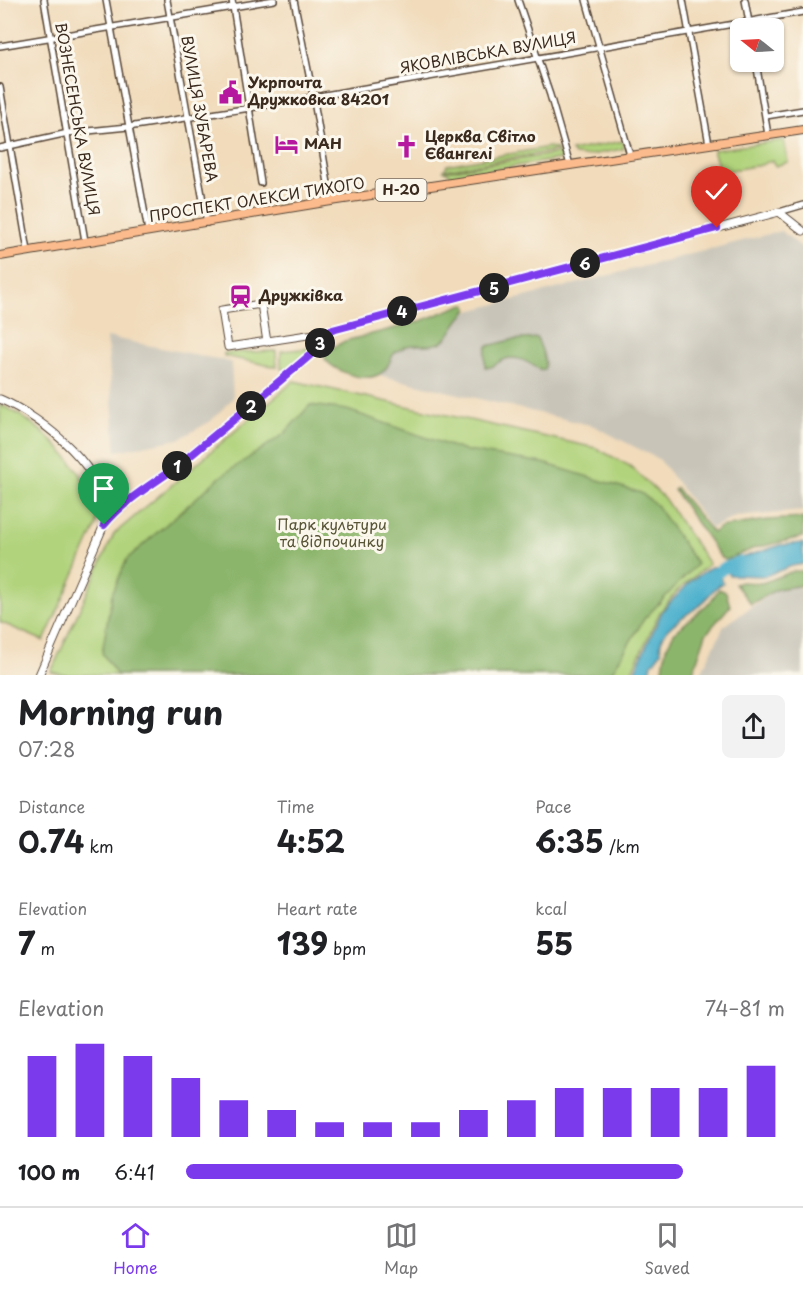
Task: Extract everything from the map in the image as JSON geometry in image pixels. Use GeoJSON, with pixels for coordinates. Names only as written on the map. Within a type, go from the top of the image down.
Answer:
{"type":"FeatureCollection","features":[{"type":"Feature","properties":{"kind":"main road","name":"ПРОСПЕКТ ОЛЕКСИ ТИХОГО"},"geometry":{"type":"LineString","coordinates":[[0,256],[331,201],[803,130]]}},
{"type":"Feature","properties":{"kind":"street","name":"ВОЗНЕСЕНСЬКА ВУЛИЦЯ"},"geometry":{"type":"LineString","coordinates":[[44,0],[85,241]]}},
{"type":"Feature","properties":{"kind":"street"},"geometry":{"type":"LineString","coordinates":[[106,0],[148,231]]}},
{"type":"Feature","properties":{"kind":"street","name":"ВУЛИЦЯ ЗУБАРЕВА"},"geometry":{"type":"LineString","coordinates":[[167,0],[207,223]]}},
{"type":"Feature","properties":{"kind":"street"},"geometry":{"type":"LineString","coordinates":[[0,46],[171,17],[232,3],[274,0]]}},
{"type":"Feature","properties":{"kind":"street"},"geometry":{"type":"LineString","coordinates":[[294,0],[314,95],[331,201]]}},
{"type":"Feature","properties":{"kind":"street"},"geometry":{"type":"LineString","coordinates":[[518,0],[570,165]]}},
{"type":"Feature","properties":{"kind":"street"},"geometry":{"type":"LineString","coordinates":[[586,0],[630,155]]}},
{"type":"Feature","properties":{"kind":"street"},"geometry":{"type":"LineString","coordinates":[[684,0],[709,144]]}},
{"type":"Feature","properties":{"kind":"street"},"geometry":{"type":"LineString","coordinates":[[745,0],[748,18]]}},
{"type":"Feature","properties":{"kind":"street"},"geometry":{"type":"LineString","coordinates":[[232,3],[261,183]]}},
{"type":"Feature","properties":{"kind":"street","name":"ЯКОВЛІВСЬКА ВУЛИЦЯ"},"geometry":{"type":"LineString","coordinates":[[778,18],[803,12]]}},
{"type":"Feature","properties":{"kind":"street","name":"ЯКОВЛІВСЬКА ВУЛИЦЯ"},"geometry":{"type":"LineString","coordinates":[[0,148],[68,133],[128,127],[250,108],[600,46],[730,27]]}},
{"type":"Feature","properties":{"kind":"street"},"geometry":{"type":"LineString","coordinates":[[758,72],[768,135]]}},
{"type":"Feature","properties":{"kind":"street"},"geometry":{"type":"LineString","coordinates":[[0,87],[28,251]]}},
{"type":"Feature","properties":{"kind":"street"},"geometry":{"type":"LineString","coordinates":[[766,116],[803,110]]}},
{"type":"Feature","properties":{"kind":"street"},"geometry":{"type":"LineString","coordinates":[[267,342],[261,304],[222,310],[228,347],[267,342],[321,333],[803,205]]}},
{"type":"Feature","properties":{"kind":"street"},"geometry":{"type":"LineString","coordinates":[[779,212],[803,231]]}},
{"type":"Feature","properties":{"kind":"street"},"geometry":{"type":"LineString","coordinates":[[104,525],[117,510],[241,415],[316,350],[321,340],[321,333]]}},
{"type":"Feature","properties":{"kind":"street"},"geometry":{"type":"LineString","coordinates":[[0,399],[26,411],[75,453],[99,487],[106,518],[39,675]]}},
{"type":"Feature","properties":{"kind":"shaded area"},"geometry":{"type":"Polygon","coordinates":[[[781,231],[803,248],[803,511],[735,517],[711,528],[660,460],[594,426],[336,365],[338,345],[781,231]]]}},
{"type":"Feature","properties":{"kind":"shaded area"},"geometry":{"type":"Polygon","coordinates":[[[107,337],[231,362],[233,398],[211,421],[179,439],[116,451],[107,337]]]}},
{"type":"Feature","properties":{"kind":"shaded area"},"geometry":{"type":"Polygon","coordinates":[[[786,583],[803,589],[803,675],[700,675],[724,626],[786,583]]]}},
{"type":"Feature","properties":{"kind":"green space"},"geometry":{"type":"Polygon","coordinates":[[[784,140],[788,162],[775,166],[772,160],[761,165],[720,172],[713,150],[784,140]]]}},
{"type":"Feature","properties":{"kind":"green space"},"geometry":{"type":"Polygon","coordinates":[[[623,141],[623,149],[585,156],[574,155],[571,151],[623,141]]]}},
{"type":"Feature","properties":{"kind":"green space"},"geometry":{"type":"Polygon","coordinates":[[[549,147],[559,150],[444,170],[447,165],[549,147]]]}},
{"type":"Feature","properties":{"kind":"green space"},"geometry":{"type":"Polygon","coordinates":[[[560,153],[560,159],[452,176],[445,171],[560,153]]]}},
{"type":"Feature","properties":{"kind":"green space"},"geometry":{"type":"Polygon","coordinates":[[[464,304],[468,309],[446,339],[437,344],[404,347],[393,354],[387,367],[381,373],[374,376],[365,377],[346,373],[325,359],[326,351],[345,341],[418,322],[464,304]]]}},
{"type":"Feature","properties":{"kind":"green space"},"geometry":{"type":"Polygon","coordinates":[[[537,338],[544,358],[544,370],[513,358],[485,367],[487,346],[512,340],[537,338]]]}},
{"type":"Feature","properties":{"kind":"green space"},"geometry":{"type":"Polygon","coordinates":[[[313,348],[290,370],[281,369],[281,351],[313,348]]]}},
{"type":"Feature","properties":{"kind":"green space"},"geometry":{"type":"Polygon","coordinates":[[[276,351],[277,367],[224,356],[224,353],[276,351]]]}},
{"type":"Feature","properties":{"kind":"green space","name":"Парк культури та відпочинку"},"geometry":{"type":"Polygon","coordinates":[[[294,381],[596,448],[630,466],[664,498],[709,564],[678,590],[660,612],[630,675],[64,675],[51,672],[114,534],[294,381]]]}},
{"type":"Feature","properties":{"kind":"green space"},"geometry":{"type":"Polygon","coordinates":[[[0,405],[32,423],[65,454],[90,491],[96,509],[96,526],[44,641],[0,622],[0,405]]]}},
{"type":"Feature","properties":{"kind":"green space","name":"Парк культури та відпочинку"},"geometry":{"type":"Polygon","coordinates":[[[310,405],[347,410],[462,450],[543,463],[641,493],[656,505],[697,564],[644,619],[610,675],[117,675],[102,653],[112,594],[127,559],[220,477],[284,434],[310,405]]]}},
{"type":"Feature","properties":{"kind":"green space"},"geometry":{"type":"Polygon","coordinates":[[[676,488],[713,533],[720,527],[803,518],[803,537],[755,548],[726,560],[721,558],[674,490],[676,488]]]}},
{"type":"Feature","properties":{"kind":"green space"},"geometry":{"type":"Polygon","coordinates":[[[794,571],[803,571],[803,585],[777,589],[751,604],[735,584],[762,583],[794,571]]]}},
{"type":"Feature","properties":{"kind":"green space"},"geometry":{"type":"Polygon","coordinates":[[[719,589],[726,592],[730,606],[706,634],[692,675],[662,675],[666,648],[674,633],[710,602],[719,589]]]}},
{"type":"Feature","properties":{"kind":"water"},"geometry":{"type":"Polygon","coordinates":[[[803,543],[803,564],[765,576],[729,575],[722,564],[781,545],[803,543]]]}},
{"type":"Feature","properties":{"kind":"water"},"geometry":{"type":"Polygon","coordinates":[[[714,567],[723,583],[699,606],[667,630],[660,644],[661,652],[652,664],[649,675],[633,675],[663,610],[691,581],[714,567]]]}},
{"type":"Feature","properties":{"kind":"waterway"},"geometry":{"type":"LineString","coordinates":[[706,582],[722,569],[739,562]]}},
{"type":"Feature","properties":{"kind":"place","name":"Укрпочта Дружковка 84201"},"geometry":{"type":"Point","coordinates":[230,92]}},
{"type":"Feature","properties":{"kind":"place","name":"МАН"},"geometry":{"type":"Point","coordinates":[286,144]}},
{"type":"Feature","properties":{"kind":"place","name":"Церква Світло Євангелі"},"geometry":{"type":"Point","coordinates":[407,146]}},
{"type":"Feature","properties":{"kind":"place","name":"Дружківка"},"geometry":{"type":"Point","coordinates":[241,296]}},
{"type":"Feature","properties":{"kind":"route"},"geometry":{"type":"LineString","coordinates":[[104,525],[117,510],[241,415],[316,350],[321,340],[321,333],[717,228]]}}]}
